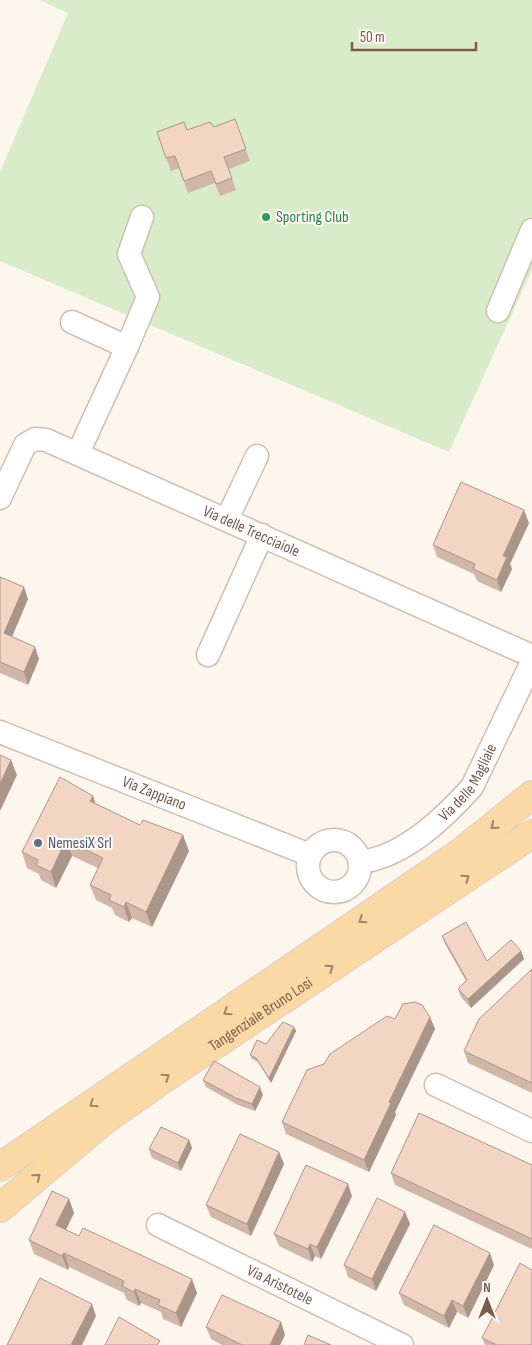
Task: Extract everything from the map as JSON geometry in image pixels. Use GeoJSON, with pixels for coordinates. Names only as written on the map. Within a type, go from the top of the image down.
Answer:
{"type":"FeatureCollection","features":[{"type":"Feature","properties":{"kind":"main road","name":"Tangenziale Bruno Losi"},"geometry":{"type":"LineString","coordinates":[[0,1167],[460,853],[532,796]]}},
{"type":"Feature","properties":{"kind":"main road","name":"Tangenziale Bruno Losi"},"geometry":{"type":"LineString","coordinates":[[0,1208],[102,1122],[163,1078],[532,834]]}},
{"type":"Feature","properties":{"kind":"street"},"geometry":{"type":"LineString","coordinates":[[78,453],[148,297],[129,254],[142,217]]}},
{"type":"Feature","properties":{"kind":"street"},"geometry":{"type":"LineString","coordinates":[[498,311],[532,230]]}},
{"type":"Feature","properties":{"kind":"street"},"geometry":{"type":"LineString","coordinates":[[72,322],[127,347]]}},
{"type":"Feature","properties":{"kind":"street","name":"Via delle Trecciaiole"},"geometry":{"type":"LineString","coordinates":[[0,498],[25,446],[35,439],[46,440],[532,656]]}},
{"type":"Feature","properties":{"kind":"street"},"geometry":{"type":"LineString","coordinates":[[227,519],[257,456]]}},
{"type":"Feature","properties":{"kind":"street"},"geometry":{"type":"LineString","coordinates":[[208,656],[262,535]]}},
{"type":"Feature","properties":{"kind":"street","name":"Via delle Magliaie"},"geometry":{"type":"LineString","coordinates":[[360,862],[376,860],[401,848],[458,802],[472,787],[532,662]]}},
{"type":"Feature","properties":{"kind":"street","name":"Via Zappiano"},"geometry":{"type":"LineString","coordinates":[[0,732],[310,855]]}},
{"type":"Feature","properties":{"kind":"street"},"geometry":{"type":"LineString","coordinates":[[338,839],[353,847],[360,862],[358,878],[353,884],[339,892],[331,892],[316,885],[311,879],[308,863],[310,855],[321,843],[338,839]]}},
{"type":"Feature","properties":{"kind":"street"},"geometry":{"type":"LineString","coordinates":[[436,1085],[532,1131]]}},
{"type":"Feature","properties":{"kind":"street","name":"Via Aristotele"},"geometry":{"type":"LineString","coordinates":[[158,1225],[402,1345]]}},
{"type":"Feature","properties":{"kind":"green space","name":"Sporting Club"},"geometry":{"type":"Polygon","coordinates":[[[39,0],[532,0],[532,270],[449,452],[0,261],[0,172],[68,13],[39,0]]]}},
{"type":"Feature","properties":{"kind":"building"},"geometry":{"type":"Polygon","coordinates":[[[235,119],[246,149],[224,157],[232,178],[216,184],[211,171],[184,181],[175,156],[166,158],[157,132],[184,122],[187,130],[210,122],[214,127],[235,119]]]}},
{"type":"Feature","properties":{"kind":"building"},"geometry":{"type":"Polygon","coordinates":[[[461,482],[524,510],[503,556],[507,557],[497,580],[473,569],[475,564],[433,545],[461,482]]]}},
{"type":"Feature","properties":{"kind":"building"},"geometry":{"type":"Polygon","coordinates":[[[0,577],[24,587],[4,633],[35,647],[24,672],[0,662],[0,577]]]}},
{"type":"Feature","properties":{"kind":"building"},"geometry":{"type":"Polygon","coordinates":[[[0,755],[11,760],[0,784],[0,755]]]}},
{"type":"Feature","properties":{"kind":"building"},"geometry":{"type":"Polygon","coordinates":[[[60,777],[93,796],[90,801],[140,825],[143,820],[183,835],[146,912],[126,902],[124,907],[109,900],[111,895],[90,885],[103,858],[66,840],[51,872],[36,865],[38,860],[22,852],[60,777]]]}},
{"type":"Feature","properties":{"kind":"building"},"geometry":{"type":"Polygon","coordinates":[[[466,922],[487,961],[511,940],[521,951],[468,999],[458,989],[467,980],[442,936],[466,922]]]}},
{"type":"Feature","properties":{"kind":"building"},"geometry":{"type":"Polygon","coordinates":[[[532,969],[532,1083],[464,1051],[479,1019],[532,969]]]}},
{"type":"Feature","properties":{"kind":"building"},"geometry":{"type":"Polygon","coordinates":[[[415,1002],[422,1005],[430,1017],[389,1102],[391,1103],[364,1160],[282,1122],[307,1070],[324,1064],[330,1054],[387,1016],[395,1019],[403,1004],[415,1002]]]}},
{"type":"Feature","properties":{"kind":"building"},"geometry":{"type":"Polygon","coordinates":[[[283,1022],[294,1027],[269,1078],[256,1058],[250,1055],[257,1040],[266,1044],[283,1022]]]}},
{"type":"Feature","properties":{"kind":"building"},"geometry":{"type":"Polygon","coordinates":[[[214,1061],[260,1087],[252,1104],[236,1098],[203,1080],[214,1061]]]}},
{"type":"Feature","properties":{"kind":"building"},"geometry":{"type":"Polygon","coordinates":[[[419,1113],[532,1165],[532,1239],[391,1173],[419,1113]]]}},
{"type":"Feature","properties":{"kind":"building"},"geometry":{"type":"Polygon","coordinates":[[[161,1127],[189,1140],[178,1163],[149,1149],[161,1127]]]}},
{"type":"Feature","properties":{"kind":"building"},"geometry":{"type":"Polygon","coordinates":[[[240,1134],[279,1152],[247,1224],[206,1205],[240,1134]]]}},
{"type":"Feature","properties":{"kind":"building"},"geometry":{"type":"Polygon","coordinates":[[[306,1165],[348,1184],[317,1247],[310,1244],[308,1249],[274,1234],[306,1165]]]}},
{"type":"Feature","properties":{"kind":"building"},"geometry":{"type":"Polygon","coordinates":[[[52,1191],[69,1199],[56,1225],[79,1236],[83,1228],[192,1279],[176,1313],[158,1305],[160,1300],[135,1289],[134,1292],[122,1286],[124,1281],[64,1253],[62,1256],[29,1240],[52,1191]]]}},
{"type":"Feature","properties":{"kind":"building"},"geometry":{"type":"Polygon","coordinates":[[[377,1198],[405,1212],[372,1279],[344,1265],[377,1198]]]}},
{"type":"Feature","properties":{"kind":"building"},"geometry":{"type":"Polygon","coordinates":[[[434,1225],[490,1253],[463,1306],[452,1300],[444,1316],[399,1293],[434,1225]]]}},
{"type":"Feature","properties":{"kind":"building"},"geometry":{"type":"Polygon","coordinates":[[[520,1263],[532,1270],[532,1345],[497,1345],[482,1338],[520,1263]]]}},
{"type":"Feature","properties":{"kind":"building"},"geometry":{"type":"Polygon","coordinates":[[[40,1278],[92,1304],[71,1345],[7,1345],[40,1278]]]}},
{"type":"Feature","properties":{"kind":"building"},"geometry":{"type":"Polygon","coordinates":[[[222,1295],[281,1322],[270,1345],[242,1345],[206,1327],[222,1295]]]}},
{"type":"Feature","properties":{"kind":"building"},"geometry":{"type":"Polygon","coordinates":[[[119,1317],[160,1341],[157,1345],[105,1345],[119,1317]]]}},
{"type":"Feature","properties":{"kind":"building"},"geometry":{"type":"Polygon","coordinates":[[[308,1335],[331,1345],[304,1345],[308,1335]]]}},
{"type":"Feature","properties":{"kind":"place","name":"Sporting Club"},"geometry":{"type":"Point","coordinates":[266,217]}},
{"type":"Feature","properties":{"kind":"place","name":"NemesiX Srl"},"geometry":{"type":"Point","coordinates":[38,843]}}]}
